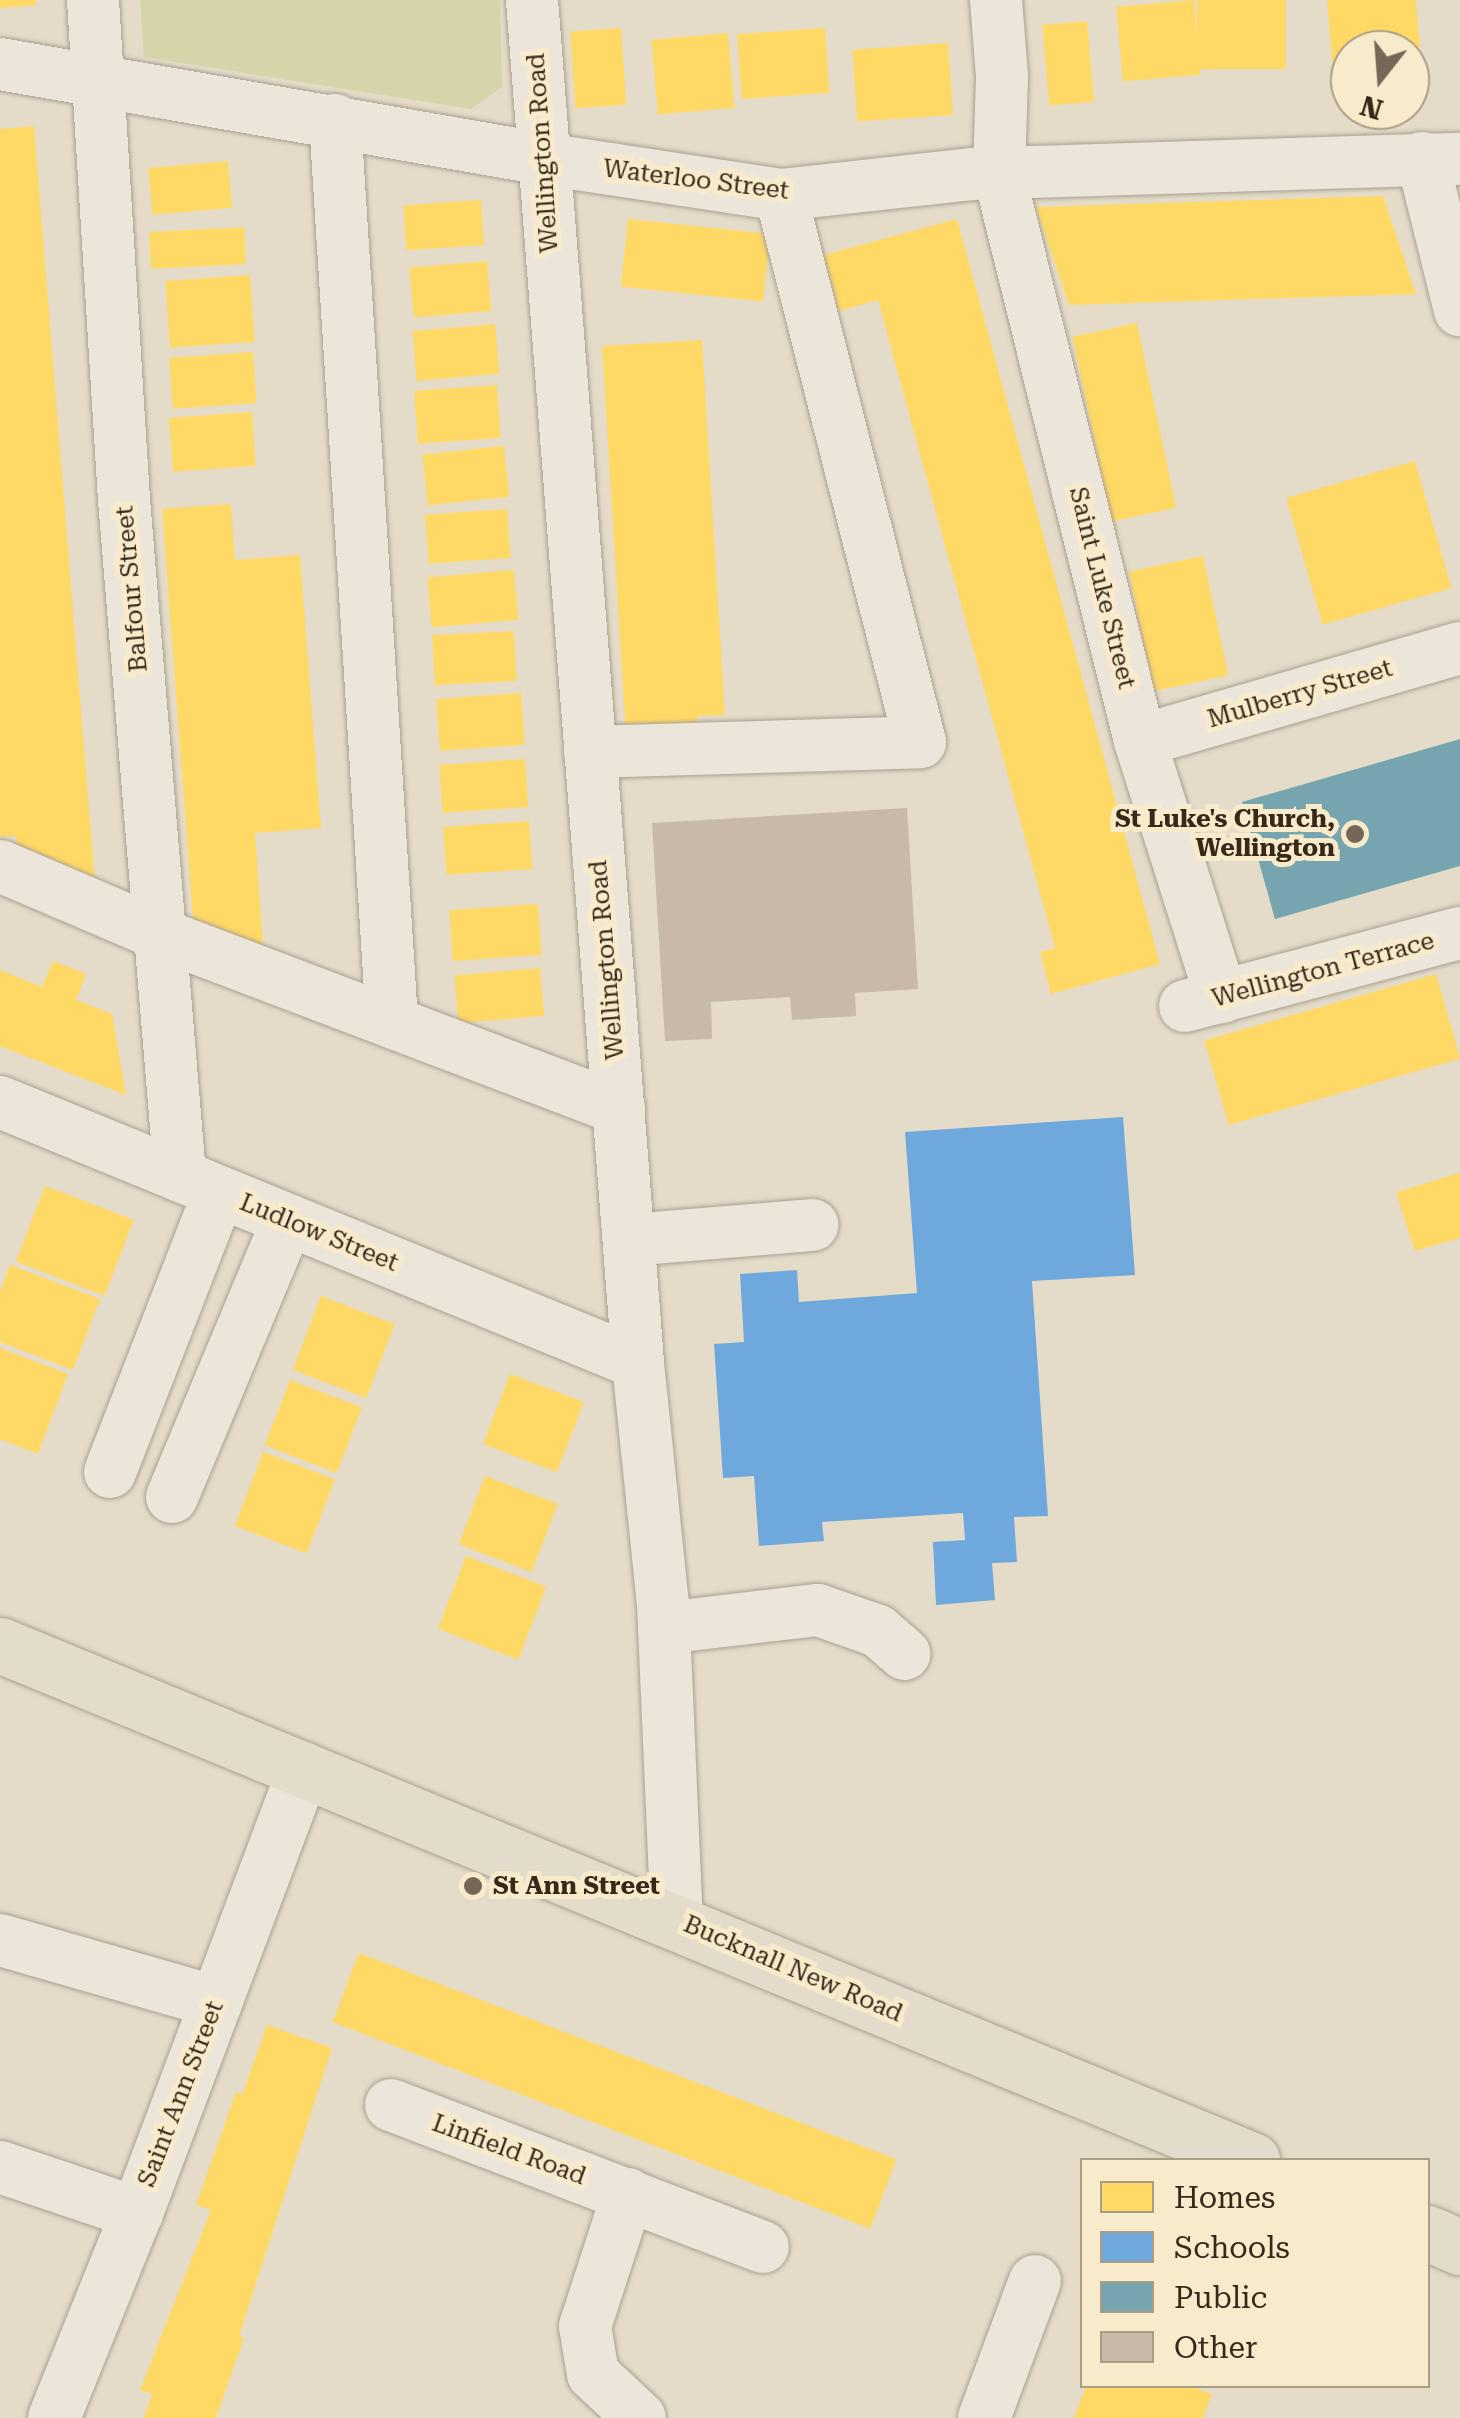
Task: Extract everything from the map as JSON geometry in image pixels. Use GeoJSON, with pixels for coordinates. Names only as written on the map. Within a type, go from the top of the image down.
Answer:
{"type":"FeatureCollection","features":[{"type":"Feature","properties":{"kind":"main road","name":"Bucknall New Road"},"geometry":{"type":"LineString","coordinates":[[0,1645],[1247,2158]]}},
{"type":"Feature","properties":{"kind":"main road"},"geometry":{"type":"LineString","coordinates":[[1430,2234],[1460,2247]]}},
{"type":"Feature","properties":{"kind":"street","name":"Balfour Street"},"geometry":{"type":"LineString","coordinates":[[94,0],[124,500],[162,935],[200,1184]]}},
{"type":"Feature","properties":{"kind":"street","name":"Wellington Road"},"geometry":{"type":"LineString","coordinates":[[532,0],[638,1364],[664,1628],[677,1921]]}},
{"type":"Feature","properties":{"kind":"street","name":"Saint Luke Street"},"geometry":{"type":"LineString","coordinates":[[996,0],[1002,76],[999,174],[1203,1002]]}},
{"type":"Feature","properties":{"kind":"street","name":"Waterloo Street"},"geometry":{"type":"LineString","coordinates":[[0,64],[544,159],[781,195],[999,174],[1441,158]]}},
{"type":"Feature","properties":{"kind":"street"},"geometry":{"type":"LineString","coordinates":[[335,120],[392,1022]]}},
{"type":"Feature","properties":{"kind":"street"},"geometry":{"type":"LineString","coordinates":[[1441,158],[1460,310]]}},
{"type":"Feature","properties":{"kind":"street"},"geometry":{"type":"LineString","coordinates":[[590,752],[920,742],[781,195]]}},
{"type":"Feature","properties":{"kind":"street","name":"Mulberry Street"},"geometry":{"type":"LineString","coordinates":[[1140,741],[1460,648]]}},
{"type":"Feature","properties":{"kind":"street"},"geometry":{"type":"LineString","coordinates":[[0,866],[162,935],[620,1109]]}},
{"type":"Feature","properties":{"kind":"street","name":"Wellington Terrace"},"geometry":{"type":"LineString","coordinates":[[1203,1002],[1460,933]]}},
{"type":"Feature","properties":{"kind":"street","name":"Ludlow Street"},"geometry":{"type":"LineString","coordinates":[[0,1102],[638,1364]]}},
{"type":"Feature","properties":{"kind":"street"},"geometry":{"type":"LineString","coordinates":[[110,1472],[200,1184]]}},
{"type":"Feature","properties":{"kind":"street"},"geometry":{"type":"LineString","coordinates":[[172,1497],[288,1220]]}},
{"type":"Feature","properties":{"kind":"street"},"geometry":{"type":"LineString","coordinates":[[629,1240],[812,1225]]}},
{"type":"Feature","properties":{"kind":"street"},"geometry":{"type":"LineString","coordinates":[[664,1628],[818,1610],[878,1631],[904,1654]]}},
{"type":"Feature","properties":{"kind":"street","name":"Saint Ann Street"},"geometry":{"type":"LineString","coordinates":[[54,2418],[137,2213],[304,1768]]}},
{"type":"Feature","properties":{"kind":"street"},"geometry":{"type":"LineString","coordinates":[[0,1940],[216,2002]]}},
{"type":"Feature","properties":{"kind":"street","name":"Linfield Road"},"geometry":{"type":"LineString","coordinates":[[391,2106],[763,2247]]}},
{"type":"Feature","properties":{"kind":"street"},"geometry":{"type":"LineString","coordinates":[[4,2182],[137,2213]]}},
{"type":"Feature","properties":{"kind":"street"},"geometry":{"type":"LineString","coordinates":[[628,2194],[585,2326],[593,2374],[640,2418]]}},
{"type":"Feature","properties":{"kind":"street"},"geometry":{"type":"LineString","coordinates":[[984,2418],[1034,2281]]}},
{"type":"Feature","properties":{"kind":"green space"},"geometry":{"type":"Polygon","coordinates":[[[140,0],[500,0],[502,87],[471,109],[144,57],[140,0]]]}},
{"type":"Feature","properties":{"kind":"building: Homes"},"geometry":{"type":"Polygon","coordinates":[[[0,0],[36,0],[36,5],[0,8],[0,0]]]}},
{"type":"Feature","properties":{"kind":"building: Homes"},"geometry":{"type":"Polygon","coordinates":[[[1194,0],[1201,75],[1123,82],[1116,7],[1194,0]]]}},
{"type":"Feature","properties":{"kind":"building: Homes"},"geometry":{"type":"Polygon","coordinates":[[[1197,0],[1286,0],[1286,69],[1197,69],[1197,0]]]}},
{"type":"Feature","properties":{"kind":"building: Homes"},"geometry":{"type":"Polygon","coordinates":[[[1327,0],[1416,0],[1418,30],[1330,30],[1330,34],[1327,0]]]}},
{"type":"Feature","properties":{"kind":"building: Homes"},"geometry":{"type":"Polygon","coordinates":[[[1087,21],[1094,102],[1049,106],[1042,25],[1087,21]]]}},
{"type":"Feature","properties":{"kind":"building: Homes"},"geometry":{"type":"Polygon","coordinates":[[[621,28],[626,105],[575,108],[570,32],[621,28]]]}},
{"type":"Feature","properties":{"kind":"building: Homes"},"geometry":{"type":"Polygon","coordinates":[[[825,28],[830,93],[742,99],[737,34],[825,28]]]}},
{"type":"Feature","properties":{"kind":"building: Homes"},"geometry":{"type":"Polygon","coordinates":[[[728,33],[735,108],[658,114],[651,40],[728,33]]]}},
{"type":"Feature","properties":{"kind":"building: Homes"},"geometry":{"type":"Polygon","coordinates":[[[948,43],[953,115],[857,122],[852,50],[948,43]]]}},
{"type":"Feature","properties":{"kind":"building: Homes"},"geometry":{"type":"Polygon","coordinates":[[[34,126],[95,883],[18,859],[16,836],[0,837],[0,129],[34,126]]]}},
{"type":"Feature","properties":{"kind":"building: Homes"},"geometry":{"type":"Polygon","coordinates":[[[228,161],[232,208],[152,215],[148,168],[228,161]]]}},
{"type":"Feature","properties":{"kind":"building: Homes"},"geometry":{"type":"Polygon","coordinates":[[[1383,196],[1416,294],[1069,305],[1036,207],[1383,196]]]}},
{"type":"Feature","properties":{"kind":"building: Homes"},"geometry":{"type":"Polygon","coordinates":[[[481,200],[484,245],[406,250],[403,205],[481,200]]]}},
{"type":"Feature","properties":{"kind":"building: Homes"},"geometry":{"type":"Polygon","coordinates":[[[628,219],[770,234],[763,302],[621,287],[628,219]]]}},
{"type":"Feature","properties":{"kind":"building: Homes"},"geometry":{"type":"Polygon","coordinates":[[[957,219],[1160,964],[1051,994],[1040,952],[1055,948],[878,300],[839,311],[824,255],[957,219]]]}},
{"type":"Feature","properties":{"kind":"building: Homes"},"geometry":{"type":"Polygon","coordinates":[[[244,227],[246,264],[151,269],[149,232],[244,227]]]}},
{"type":"Feature","properties":{"kind":"building: Homes"},"geometry":{"type":"Polygon","coordinates":[[[487,261],[491,311],[414,318],[409,268],[487,261]]]}},
{"type":"Feature","properties":{"kind":"building: Homes"},"geometry":{"type":"Polygon","coordinates":[[[250,275],[255,342],[170,348],[165,281],[250,275]]]}},
{"type":"Feature","properties":{"kind":"building: Homes"},"geometry":{"type":"Polygon","coordinates":[[[1137,323],[1176,508],[1112,522],[1072,337],[1137,323]]]}},
{"type":"Feature","properties":{"kind":"building: Homes"},"geometry":{"type":"Polygon","coordinates":[[[495,324],[499,374],[417,381],[412,331],[495,324]]]}},
{"type":"Feature","properties":{"kind":"building: Homes"},"geometry":{"type":"Polygon","coordinates":[[[702,340],[725,715],[697,716],[698,733],[626,737],[602,346],[702,340]]]}},
{"type":"Feature","properties":{"kind":"building: Homes"},"geometry":{"type":"Polygon","coordinates":[[[253,352],[257,403],[173,409],[169,358],[253,352]]]}},
{"type":"Feature","properties":{"kind":"building: Homes"},"geometry":{"type":"Polygon","coordinates":[[[497,385],[501,438],[418,444],[414,391],[497,385]]]}},
{"type":"Feature","properties":{"kind":"building: Homes"},"geometry":{"type":"Polygon","coordinates":[[[252,412],[256,466],[173,472],[169,418],[252,412]]]}},
{"type":"Feature","properties":{"kind":"building: Homes"},"geometry":{"type":"Polygon","coordinates":[[[504,446],[509,497],[428,505],[422,455],[504,446]]]}},
{"type":"Feature","properties":{"kind":"building: Homes"},"geometry":{"type":"Polygon","coordinates":[[[1415,461],[1451,588],[1323,625],[1286,498],[1415,461]]]}},
{"type":"Feature","properties":{"kind":"building: Homes"},"geometry":{"type":"Polygon","coordinates":[[[231,504],[235,560],[300,555],[321,828],[255,833],[264,961],[194,932],[162,509],[231,504]]]}},
{"type":"Feature","properties":{"kind":"building: Homes"},"geometry":{"type":"Polygon","coordinates":[[[507,509],[510,558],[429,564],[425,515],[507,509]]]}},
{"type":"Feature","properties":{"kind":"building: Homes"},"geometry":{"type":"Polygon","coordinates":[[[1203,556],[1228,675],[1154,691],[1129,572],[1203,556]]]}},
{"type":"Feature","properties":{"kind":"building: Homes"},"geometry":{"type":"Polygon","coordinates":[[[514,570],[518,620],[432,627],[427,578],[514,570]]]}},
{"type":"Feature","properties":{"kind":"building: Homes"},"geometry":{"type":"Polygon","coordinates":[[[514,631],[517,681],[435,685],[432,635],[514,631]]]}},
{"type":"Feature","properties":{"kind":"building: Homes"},"geometry":{"type":"Polygon","coordinates":[[[521,693],[525,745],[440,751],[436,699],[521,693]]]}},
{"type":"Feature","properties":{"kind":"building: Homes"},"geometry":{"type":"Polygon","coordinates":[[[525,759],[528,807],[443,813],[439,765],[525,759]]]}},
{"type":"Feature","properties":{"kind":"building: Homes"},"geometry":{"type":"Polygon","coordinates":[[[529,821],[532,869],[447,875],[443,827],[529,821]]]}},
{"type":"Feature","properties":{"kind":"building: Homes"},"geometry":{"type":"Polygon","coordinates":[[[538,904],[542,955],[453,961],[449,910],[538,904]]]}},
{"type":"Feature","properties":{"kind":"building: Homes"},"geometry":{"type":"Polygon","coordinates":[[[53,961],[86,974],[76,1000],[112,1014],[126,1095],[0,1046],[0,970],[42,987],[53,961]]]}},
{"type":"Feature","properties":{"kind":"building: Homes"},"geometry":{"type":"Polygon","coordinates":[[[540,968],[544,1016],[459,1023],[454,975],[540,968]]]}},
{"type":"Feature","properties":{"kind":"building: Homes"},"geometry":{"type":"Polygon","coordinates":[[[1436,974],[1460,1059],[1229,1125],[1204,1040],[1436,974]]]}},
{"type":"Feature","properties":{"kind":"building: Homes"},"geometry":{"type":"Polygon","coordinates":[[[1460,1173],[1460,1238],[1415,1251],[1396,1192],[1460,1173]]]}},
{"type":"Feature","properties":{"kind":"building: Homes"},"geometry":{"type":"Polygon","coordinates":[[[45,1186],[134,1220],[105,1296],[16,1262],[45,1186]]]}},
{"type":"Feature","properties":{"kind":"building: Homes"},"geometry":{"type":"Polygon","coordinates":[[[10,1265],[100,1299],[73,1370],[0,1342],[0,1292],[10,1265]]]}},
{"type":"Feature","properties":{"kind":"building: Homes"},"geometry":{"type":"Polygon","coordinates":[[[321,1296],[395,1324],[366,1398],[293,1370],[321,1296]]]}},
{"type":"Feature","properties":{"kind":"building: Homes"},"geometry":{"type":"Polygon","coordinates":[[[0,1348],[68,1374],[38,1454],[0,1439],[0,1348]]]}},
{"type":"Feature","properties":{"kind":"building: Homes"},"geometry":{"type":"Polygon","coordinates":[[[510,1374],[584,1402],[557,1472],[483,1444],[510,1374]]]}},
{"type":"Feature","properties":{"kind":"building: Homes"},"geometry":{"type":"Polygon","coordinates":[[[290,1380],[362,1408],[337,1473],[265,1445],[290,1380]]]}},
{"type":"Feature","properties":{"kind":"building: Homes"},"geometry":{"type":"Polygon","coordinates":[[[263,1452],[335,1480],[307,1553],[235,1526],[263,1452]]]}},
{"type":"Feature","properties":{"kind":"building: Homes"},"geometry":{"type":"Polygon","coordinates":[[[485,1476],[558,1504],[532,1572],[459,1544],[485,1476]]]}},
{"type":"Feature","properties":{"kind":"building: Homes"},"geometry":{"type":"Polygon","coordinates":[[[466,1556],[546,1587],[518,1660],[438,1629],[466,1556]]]}},
{"type":"Feature","properties":{"kind":"building: Homes"},"geometry":{"type":"Polygon","coordinates":[[[359,1953],[897,2159],[870,2229],[332,2022],[359,1953]]]}},
{"type":"Feature","properties":{"kind":"building: Homes"},"geometry":{"type":"Polygon","coordinates":[[[267,2025],[332,2048],[239,2336],[244,2338],[216,2418],[144,2418],[152,2394],[140,2390],[211,2210],[196,2205],[236,2092],[242,2095],[267,2025]]]}},
{"type":"Feature","properties":{"kind":"building: Homes"},"geometry":{"type":"Polygon","coordinates":[[[1085,2388],[1195,2388],[1212,2394],[1203,2418],[1074,2418],[1085,2388]]]}},
{"type":"Feature","properties":{"kind":"building: Schools"},"geometry":{"type":"Polygon","coordinates":[[[1123,1117],[1135,1275],[1032,1281],[1048,1516],[1014,1517],[1017,1562],[992,1563],[995,1600],[936,1605],[933,1542],[965,1540],[963,1513],[822,1522],[824,1541],[759,1546],[754,1476],[723,1478],[714,1344],[744,1342],[740,1274],[797,1270],[799,1302],[917,1293],[905,1132],[1123,1117]]]}},
{"type":"Feature","properties":{"kind":"building: Public","name":"St Luke's Church, Wellington"},"geometry":{"type":"Polygon","coordinates":[[[1460,739],[1460,866],[1275,919],[1242,802],[1460,739]]]}},
{"type":"Feature","properties":{"kind":"building: Other"},"geometry":{"type":"Polygon","coordinates":[[[907,808],[918,989],[855,993],[856,1016],[792,1020],[790,997],[711,1002],[712,1039],[665,1041],[652,823],[907,808]]]}},
{"type":"Feature","properties":{"kind":"place","name":"St Luke's Church, Wellington"},"geometry":{"type":"Point","coordinates":[1355,834]}},
{"type":"Feature","properties":{"kind":"place","name":"St Ann Street"},"geometry":{"type":"Point","coordinates":[473,1886]}}]}
